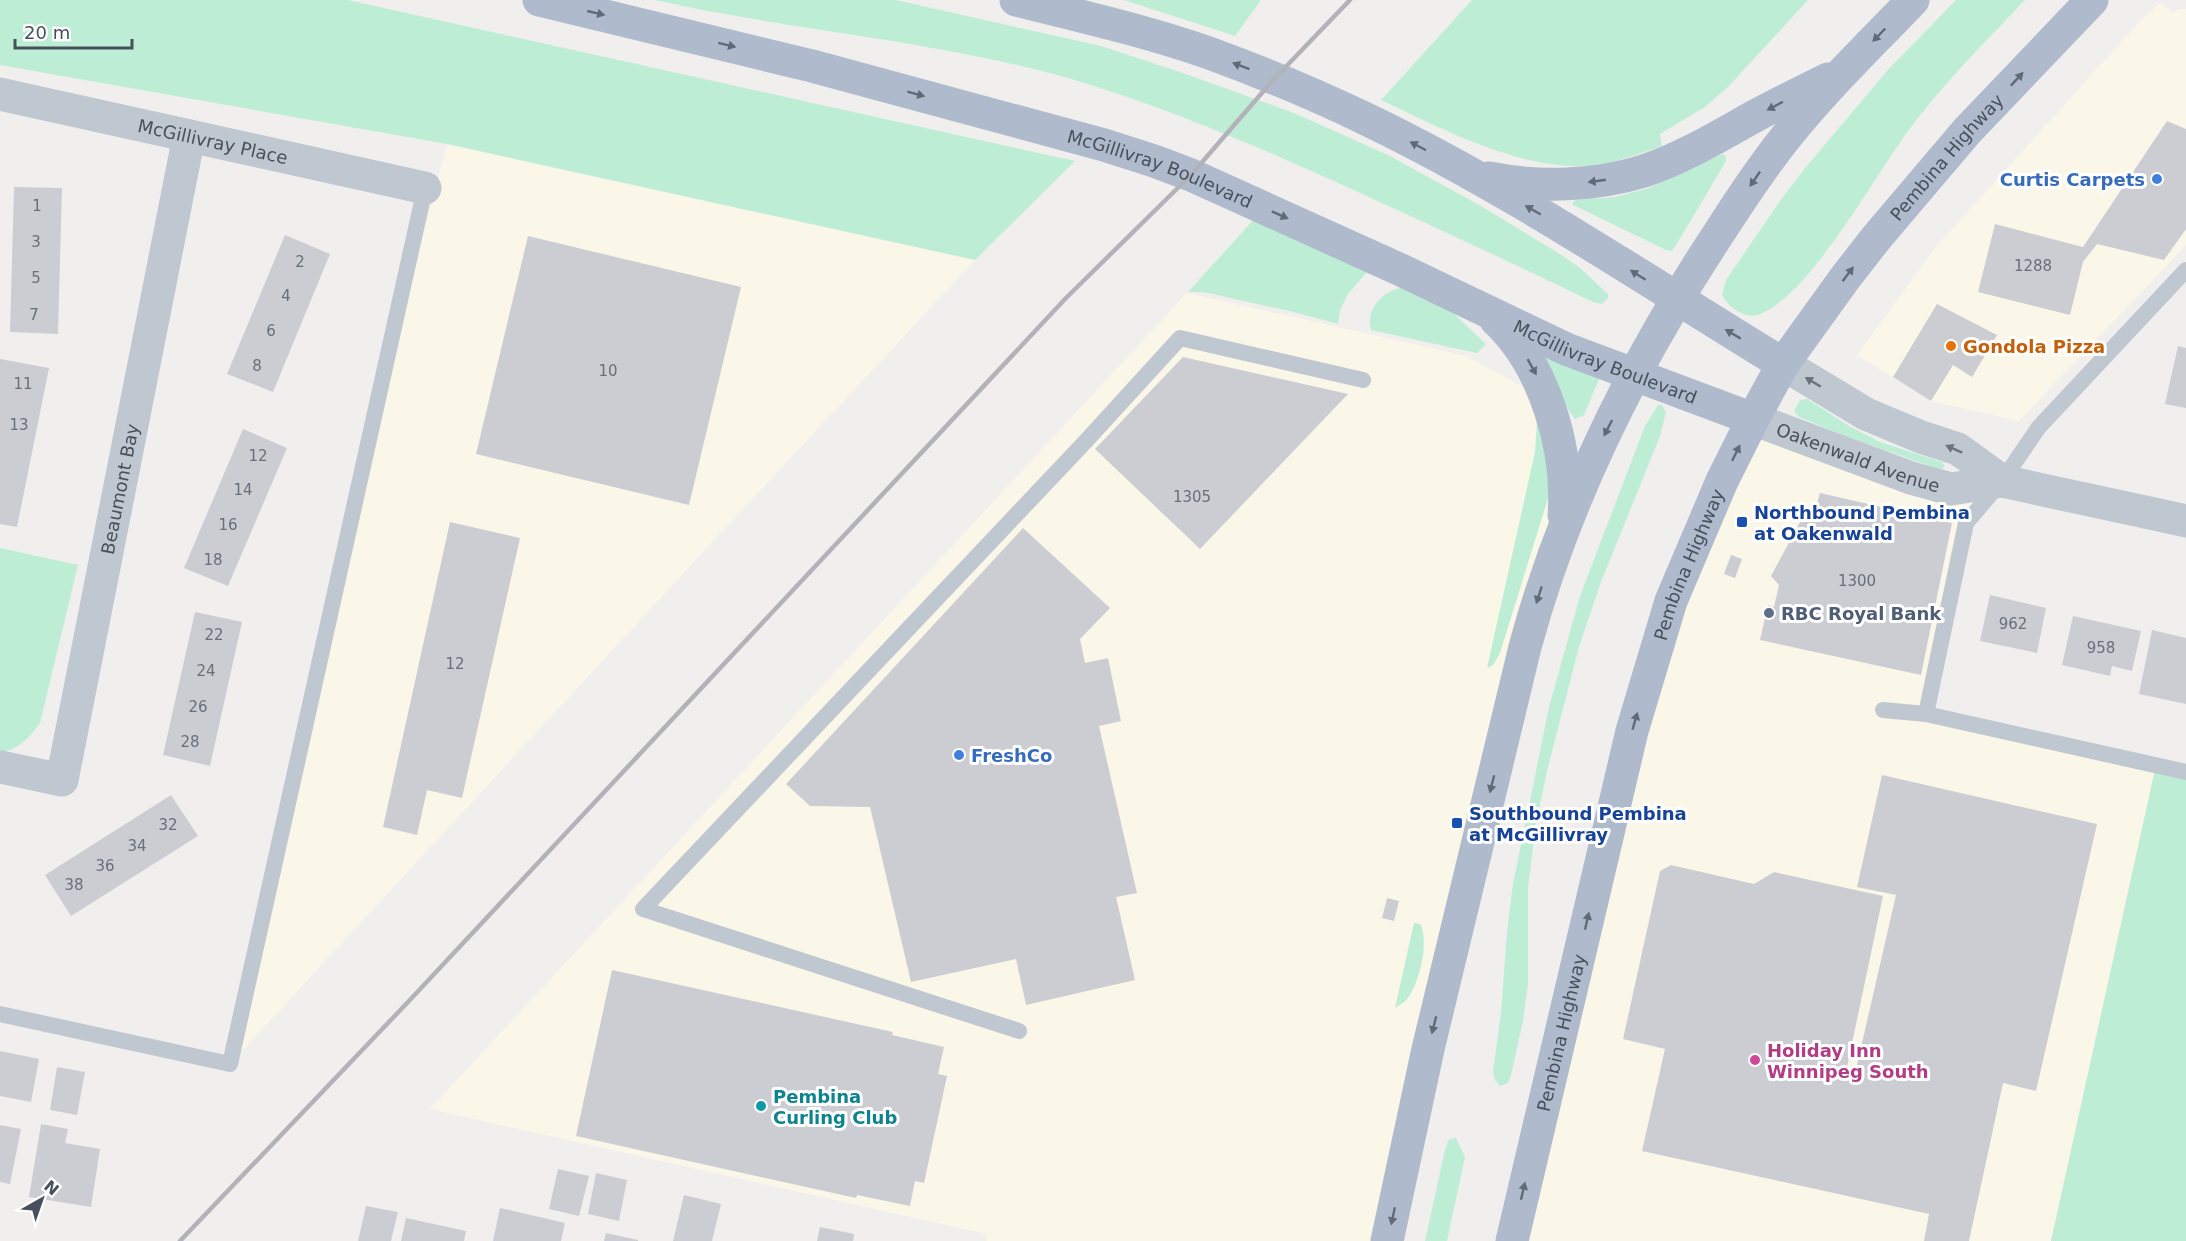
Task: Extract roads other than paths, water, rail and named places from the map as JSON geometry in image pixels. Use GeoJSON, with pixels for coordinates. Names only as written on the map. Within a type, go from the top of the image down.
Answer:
{"type":"FeatureCollection","features":[{"type":"Feature","properties":{"kind":"main road","name":"McGillivray Boulevard"},"geometry":{"type":"LineString","coordinates":[[539,0],[812,66],[1104,145],[1154,161],[1401,270],[1566,349],[1753,419]]}},
{"type":"Feature","properties":{"kind":"main road"},"geometry":{"type":"LineString","coordinates":[[1016,0],[1208,53],[1364,118],[1470,174],[1557,224],[1783,364]]}},
{"type":"Feature","properties":{"kind":"main road"},"geometry":{"type":"LineString","coordinates":[[1387,1241],[1428,1049],[1481,824],[1539,594],[1559,540],[1604,435],[1676,299],[1758,173],[1787,135],[1913,0]]}},
{"type":"Feature","properties":{"kind":"main road","name":"Pembina Highway"},"geometry":{"type":"LineString","coordinates":[[1512,1241],[1632,731],[1671,601],[1698,536],[1753,419],[1783,364],[1845,278],[1896,213],[1967,131],[2092,0]]}},
{"type":"Feature","properties":{"kind":"main road"},"geometry":{"type":"LineString","coordinates":[[1470,174],[1543,184],[1590,182],[1642,171],[1716,139],[1846,70]]}},
{"type":"Feature","properties":{"kind":"main road"},"geometry":{"type":"LineString","coordinates":[[1482,310],[1505,330],[1528,359],[1550,410],[1562,462],[1564,489],[1564,517],[1559,540]]}},
{"type":"Feature","properties":{"kind":"street","name":"McGillivray Place"},"geometry":{"type":"LineString","coordinates":[[0,94],[425,188]]}},
{"type":"Feature","properties":{"kind":"street","name":"Beaumont Bay"},"geometry":{"type":"LineString","coordinates":[[0,767],[62,780],[189,136]]}},
{"type":"Feature","properties":{"kind":"street","name":"Oakenwald Avenue"},"geometry":{"type":"LineString","coordinates":[[1783,364],[1866,414],[1921,437],[1958,449],[2002,481]]}},
{"type":"Feature","properties":{"kind":"street","name":"Oakenwald Avenue"},"geometry":{"type":"LineString","coordinates":[[1753,419],[1893,472],[1951,489],[2002,481],[2186,521]]}},
{"type":"Feature","properties":{"kind":"lane"},"geometry":{"type":"LineString","coordinates":[[0,1014],[230,1064],[425,188]]}},
{"type":"Feature","properties":{"kind":"lane"},"geometry":{"type":"LineString","coordinates":[[1926,714],[1966,523],[2002,481],[2039,427],[2186,270]]}},
{"type":"Feature","properties":{"kind":"lane"},"geometry":{"type":"LineString","coordinates":[[1019,1031],[643,909],[1086,441],[1180,338],[1363,380]]}},
{"type":"Feature","properties":{"kind":"lane"},"geometry":{"type":"LineString","coordinates":[[1883,710],[1926,714],[2186,772]]}},
{"type":"Feature","properties":{"kind":"railway"},"geometry":{"type":"LineString","coordinates":[[180,1241],[408,1002],[1066,298],[1191,175],[1274,79],[1350,0]]}},
{"type":"Feature","properties":{"kind":"place","name":"Curtis Carpets"},"geometry":{"type":"Point","coordinates":[2157,179]}},
{"type":"Feature","properties":{"kind":"place","name":"Gondola Pizza"},"geometry":{"type":"Point","coordinates":[1951,346]}},
{"type":"Feature","properties":{"kind":"place","name":"Northbound Pembina at Oakenwald"},"geometry":{"type":"Point","coordinates":[1742,522]}},
{"type":"Feature","properties":{"kind":"place","name":"RBC Royal Bank"},"geometry":{"type":"Point","coordinates":[1769,613]}},
{"type":"Feature","properties":{"kind":"place","name":"FreshCo"},"geometry":{"type":"Point","coordinates":[959,755]}},
{"type":"Feature","properties":{"kind":"place","name":"Southbound Pembina at McGillivray"},"geometry":{"type":"Point","coordinates":[1457,823]}},
{"type":"Feature","properties":{"kind":"place","name":"Holiday Inn Winnipeg South"},"geometry":{"type":"Point","coordinates":[1755,1060]}},
{"type":"Feature","properties":{"kind":"place","name":"Pembina Curling Club"},"geometry":{"type":"Point","coordinates":[761,1106]}}]}
